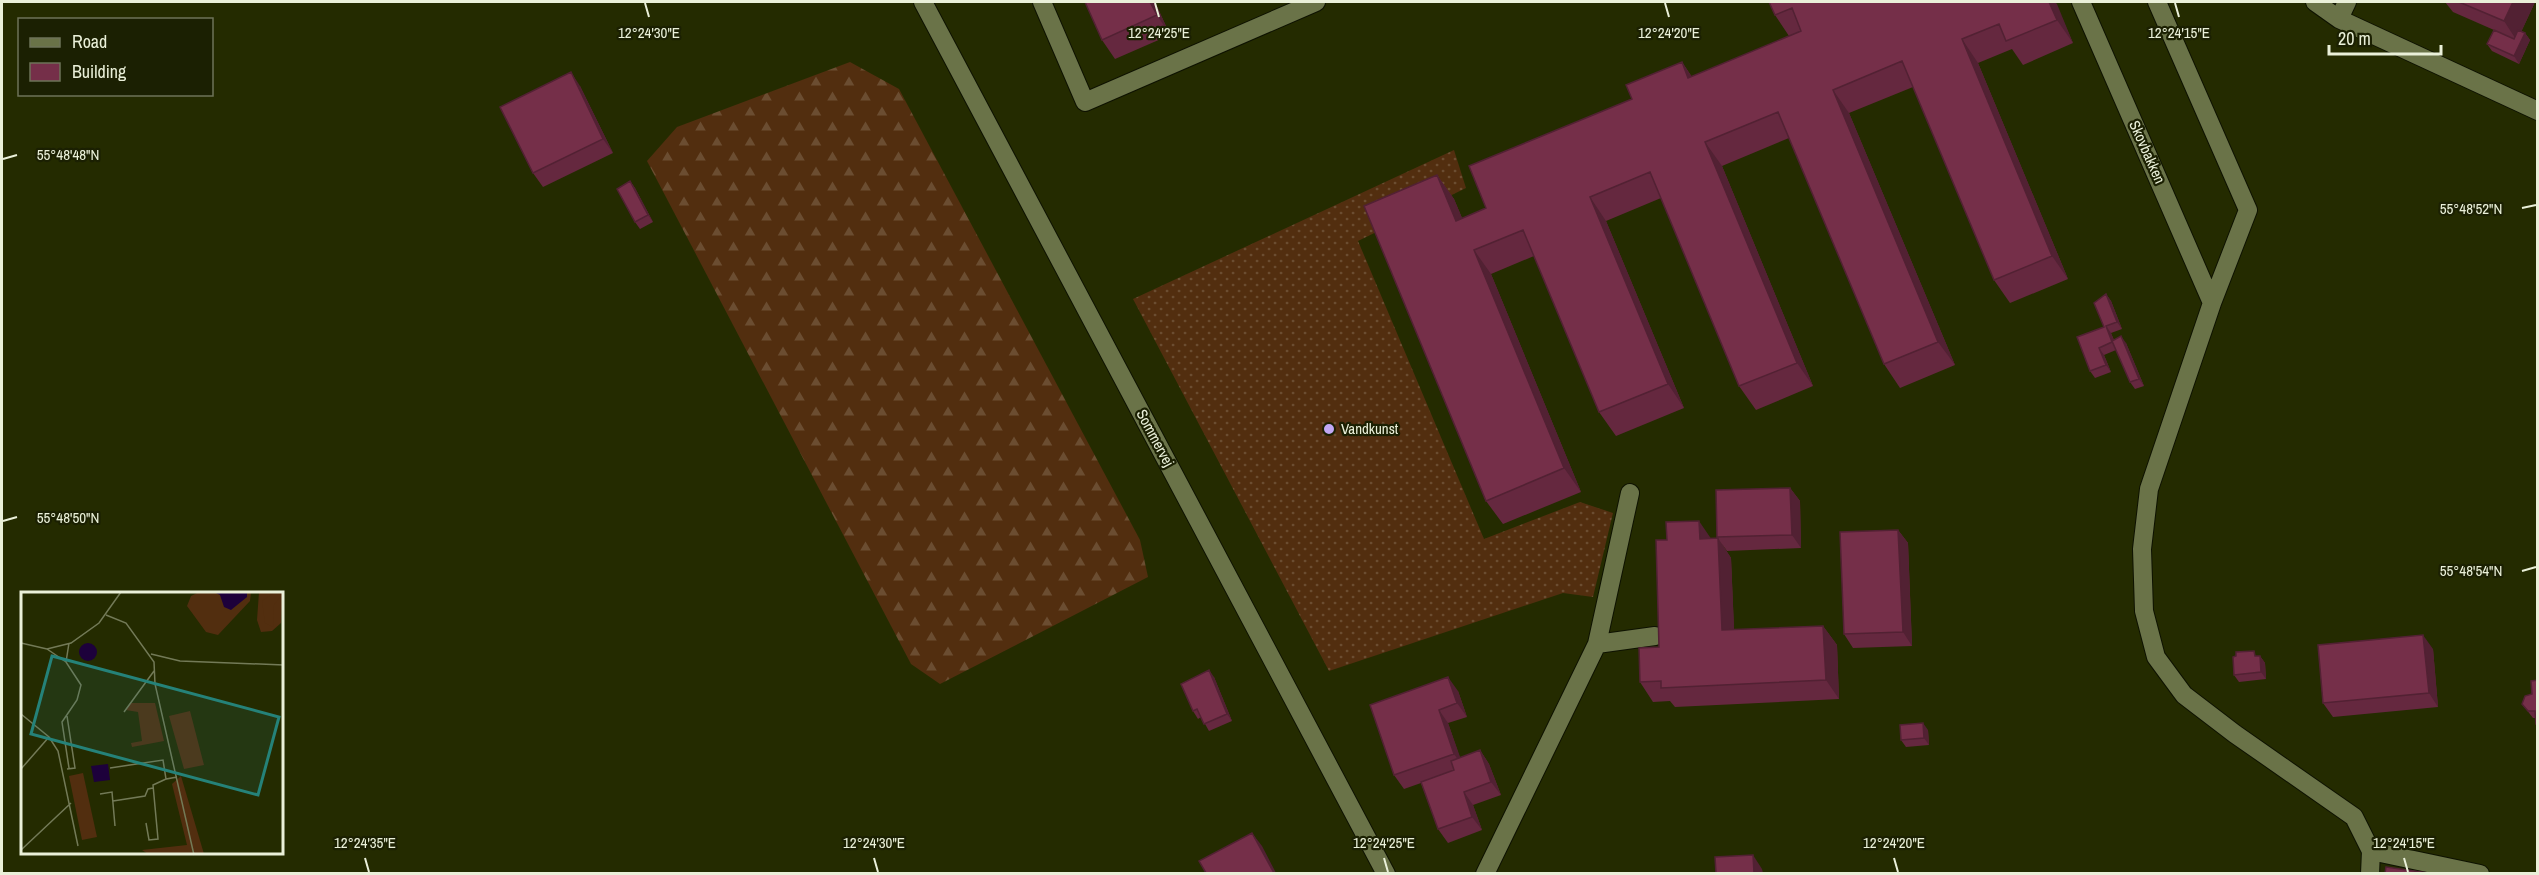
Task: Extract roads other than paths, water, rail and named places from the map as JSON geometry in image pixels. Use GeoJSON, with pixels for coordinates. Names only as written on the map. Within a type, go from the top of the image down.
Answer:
{"type":"FeatureCollection","features":[{"type":"Feature","properties":{"kind":"street","name":"Sommervej"},"geometry":{"type":"LineString","coordinates":[[923,2],[1386,873]]}},
{"type":"Feature","properties":{"kind":"street"},"geometry":{"type":"LineString","coordinates":[[1042,2],[1085,102],[1316,2]]}},
{"type":"Feature","properties":{"kind":"street","name":"Skovbakken"},"geometry":{"type":"LineString","coordinates":[[2081,2],[2212,303]]}},
{"type":"Feature","properties":{"kind":"street"},"geometry":{"type":"LineString","coordinates":[[2157,2],[2248,210],[2212,303],[2149,489],[2142,549],[2144,611],[2156,657],[2184,695],[2235,734],[2354,817],[2371,851],[2370,873]]}},
{"type":"Feature","properties":{"kind":"street"},"geometry":{"type":"LineString","coordinates":[[2315,2],[2339,19],[2538,111]]}},
{"type":"Feature","properties":{"kind":"street"},"geometry":{"type":"LineString","coordinates":[[2339,19],[2347,2]]}},
{"type":"Feature","properties":{"kind":"street"},"geometry":{"type":"LineString","coordinates":[[1485,873],[1597,644],[1630,493]]}},
{"type":"Feature","properties":{"kind":"street"},"geometry":{"type":"LineString","coordinates":[[1597,644],[1655,636]]}},
{"type":"Feature","properties":{"kind":"street"},"geometry":{"type":"LineString","coordinates":[[2371,851],[2480,873]]}},
{"type":"Feature","properties":{"kind":"place","name":"Vandkunst"},"geometry":{"type":"Point","coordinates":[1329,429]}}]}
